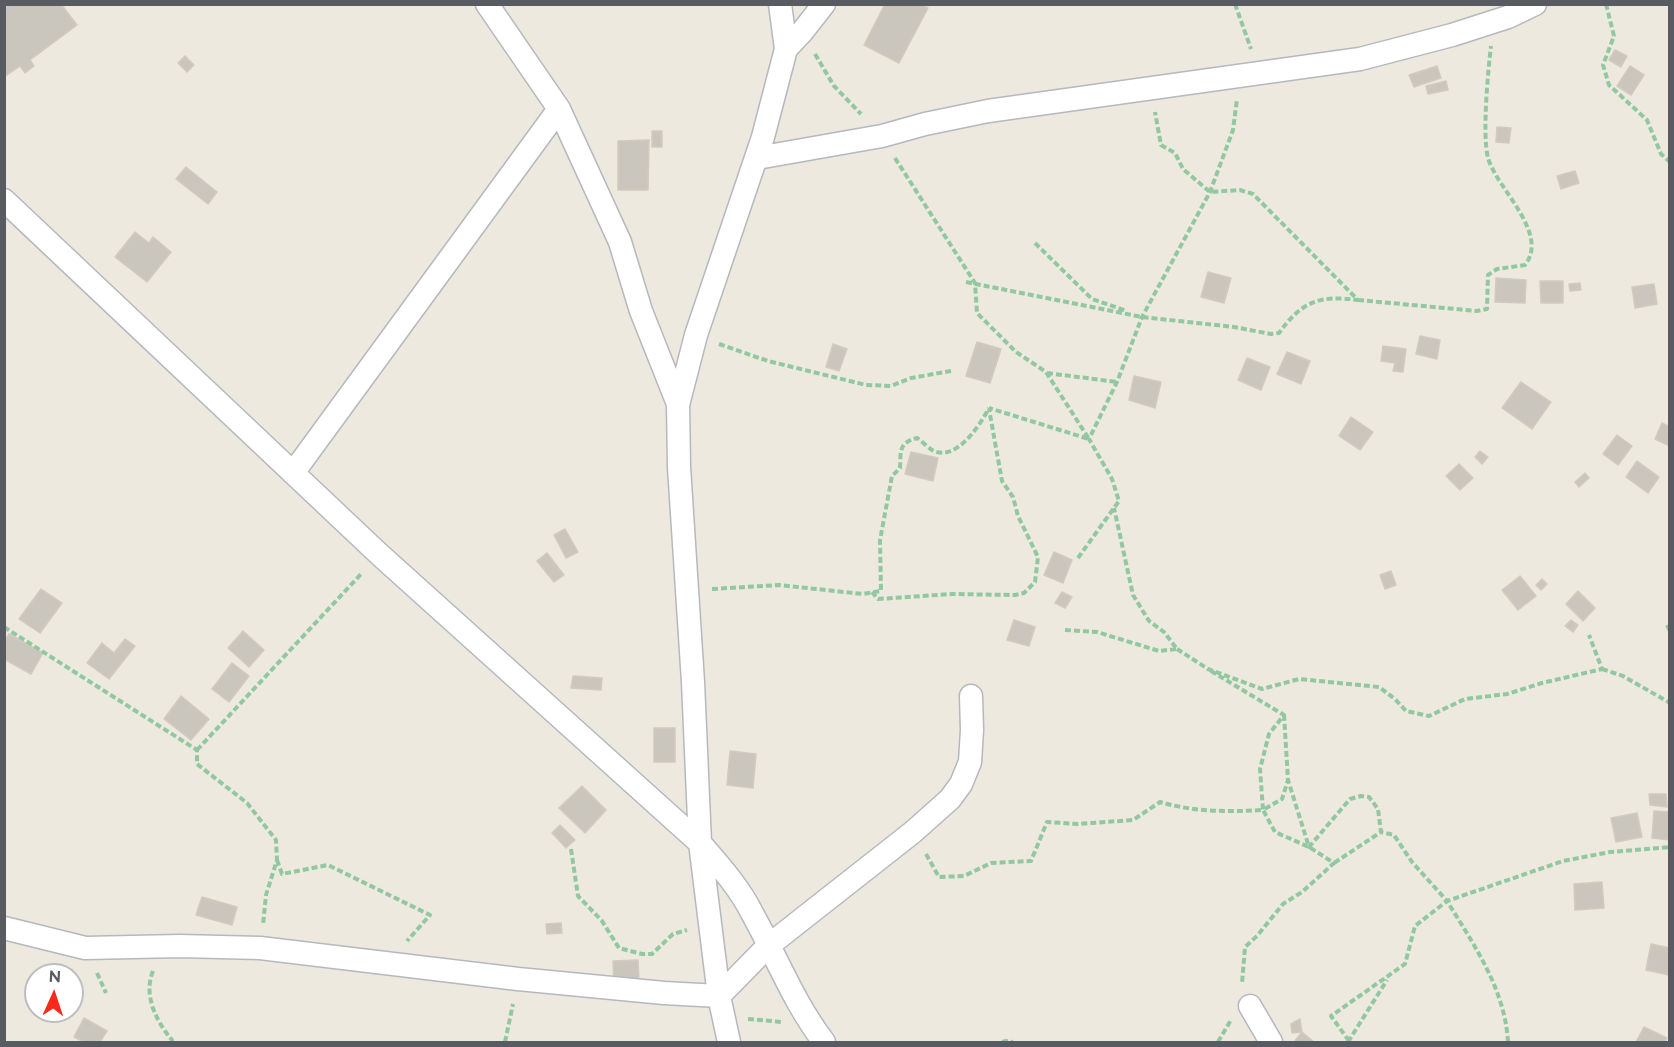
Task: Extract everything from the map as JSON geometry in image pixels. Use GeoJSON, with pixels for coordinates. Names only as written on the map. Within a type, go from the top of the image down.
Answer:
{"type":"FeatureCollection","features":[{"type":"Feature","properties":{"kind":"street"},"geometry":{"type":"LineString","coordinates":[[487,4],[559,110],[620,242],[640,311],[678,405]]}},
{"type":"Feature","properties":{"kind":"street"},"geometry":{"type":"LineString","coordinates":[[729,1042],[708,922],[700,843],[679,467],[678,405],[696,335],[757,158],[786,49],[780,4]]}},
{"type":"Feature","properties":{"kind":"street"},"geometry":{"type":"LineString","coordinates":[[786,49],[824,4]]}},
{"type":"Feature","properties":{"kind":"street"},"geometry":{"type":"LineString","coordinates":[[757,158],[882,136],[925,124],[988,111],[1360,58],[1452,35],[1508,17],[1535,4]]}},
{"type":"Feature","properties":{"kind":"street"},"geometry":{"type":"LineString","coordinates":[[293,473],[559,110]]}},
{"type":"Feature","properties":{"kind":"street"},"geometry":{"type":"LineString","coordinates":[[4,200],[380,554],[700,843],[733,883],[752,912],[810,1024],[824,1042]]}},
{"type":"Feature","properties":{"kind":"street"},"geometry":{"type":"LineString","coordinates":[[721,1006],[768,946],[913,832],[950,799],[961,784],[970,762],[971,696]]}},
{"type":"Feature","properties":{"kind":"street"},"geometry":{"type":"LineString","coordinates":[[4,928],[85,948],[260,948],[518,980],[664,993],[721,1006]]}},
{"type":"Feature","properties":{"kind":"street"},"geometry":{"type":"LineString","coordinates":[[1250,1006],[1271,1042]]}},
{"type":"Feature","properties":{"kind":"path"},"geometry":{"type":"LineString","coordinates":[[1235,4],[1262,73]]}},
{"type":"Feature","properties":{"kind":"path"},"geometry":{"type":"LineString","coordinates":[[1606,4],[1614,36],[1603,65],[1609,85],[1647,120],[1661,154],[1670,162]]}},
{"type":"Feature","properties":{"kind":"path"},"geometry":{"type":"LineString","coordinates":[[966,282],[1142,317],[1234,327],[1271,334],[1279,333],[1291,317],[1304,306],[1319,300],[1340,297],[1477,311],[1486,309],[1488,275],[1497,269],[1525,265],[1532,251],[1529,227],[1488,158],[1485,129],[1491,48],[1508,17]]}},
{"type":"Feature","properties":{"kind":"path"},"geometry":{"type":"LineString","coordinates":[[802,32],[834,86],[882,136],[975,284],[977,314],[1016,352],[1046,372],[1112,479],[1119,501],[1078,558]]}},
{"type":"Feature","properties":{"kind":"path"},"geometry":{"type":"LineString","coordinates":[[1133,90],[1151,99],[1161,145],[1175,153],[1184,169],[1210,192],[1240,190],[1253,194],[1358,300]]}},
{"type":"Feature","properties":{"kind":"path"},"geometry":{"type":"LineString","coordinates":[[1089,439],[1117,382],[1142,317],[1210,192],[1233,130]]}},
{"type":"Feature","properties":{"kind":"path"},"geometry":{"type":"LineString","coordinates":[[1035,243],[1092,299],[1142,317]]}},
{"type":"Feature","properties":{"kind":"path"},"geometry":{"type":"LineString","coordinates":[[696,335],[768,361],[866,385],[891,386],[911,378],[951,371]]}},
{"type":"Feature","properties":{"kind":"path"},"geometry":{"type":"LineString","coordinates":[[1046,372],[1117,382]]}},
{"type":"Feature","properties":{"kind":"path"},"geometry":{"type":"LineString","coordinates":[[989,408],[1089,439]]}},
{"type":"Feature","properties":{"kind":"path"},"geometry":{"type":"LineString","coordinates":[[687,590],[778,585],[863,594],[881,591],[880,540],[892,476],[900,468],[902,447],[906,441],[918,438],[933,450],[943,453],[953,451],[978,429],[989,408]]}},
{"type":"Feature","properties":{"kind":"path"},"geometry":{"type":"LineString","coordinates":[[872,592],[878,599],[952,594],[1015,595],[1024,593],[1035,582],[1038,557],[1018,516],[1012,497],[1002,481],[989,408]]}},
{"type":"Feature","properties":{"kind":"path"},"geometry":{"type":"LineString","coordinates":[[1114,507],[1133,595],[1149,621],[1164,632],[1177,649],[1224,681],[1284,715]]}},
{"type":"Feature","properties":{"kind":"path"},"geometry":{"type":"LineString","coordinates":[[380,554],[197,750],[197,764],[247,803],[276,840],[277,860],[282,874],[328,866],[430,915],[387,964]]}},
{"type":"Feature","properties":{"kind":"path"},"geometry":{"type":"LineString","coordinates":[[1667,625],[1670,631]]}},
{"type":"Feature","properties":{"kind":"path"},"geometry":{"type":"LineString","coordinates":[[4,627],[197,750]]}},
{"type":"Feature","properties":{"kind":"path"},"geometry":{"type":"LineString","coordinates":[[1065,630],[1097,632],[1159,651],[1177,649]]}},
{"type":"Feature","properties":{"kind":"path"},"geometry":{"type":"LineString","coordinates":[[1589,635],[1602,669]]}},
{"type":"Feature","properties":{"kind":"path"},"geometry":{"type":"LineString","coordinates":[[1208,669],[1262,689],[1299,679],[1379,687],[1406,711],[1429,716],[1465,699],[1507,694],[1602,669],[1623,676],[1670,703]]}},
{"type":"Feature","properties":{"kind":"path"},"geometry":{"type":"LineString","coordinates":[[1284,715],[1288,780],[1309,847]]}},
{"type":"Feature","properties":{"kind":"path"},"geometry":{"type":"LineString","coordinates":[[1284,715],[1269,734],[1260,769],[1263,810],[1275,832],[1309,847],[1334,863]]}},
{"type":"Feature","properties":{"kind":"path"},"geometry":{"type":"LineString","coordinates":[[913,832],[939,877],[964,876],[991,863],[1014,860],[1031,861],[1047,822],[1078,824],[1133,820],[1160,802],[1185,810],[1232,812],[1263,810],[1282,800],[1288,780]]}},
{"type":"Feature","properties":{"kind":"path"},"geometry":{"type":"LineString","coordinates":[[1309,847],[1350,799],[1362,796],[1369,797],[1378,808],[1381,832]]}},
{"type":"Feature","properties":{"kind":"path"},"geometry":{"type":"LineString","coordinates":[[1250,1006],[1241,987],[1245,946],[1257,936],[1283,904],[1302,892],[1334,863],[1381,832],[1394,835],[1412,862],[1447,901],[1482,957],[1492,978],[1507,1024],[1508,1042]]}},
{"type":"Feature","properties":{"kind":"path"},"geometry":{"type":"LineString","coordinates":[[1389,976],[1348,1042],[1331,1016],[1405,964],[1415,926],[1447,901],[1563,861],[1610,852],[1670,847]]}},
{"type":"Feature","properties":{"kind":"path"},"geometry":{"type":"LineString","coordinates":[[571,849],[578,896],[602,921],[619,948],[652,954],[673,934],[708,922]]}},
{"type":"Feature","properties":{"kind":"path"},"geometry":{"type":"LineString","coordinates":[[260,948],[266,895],[277,860]]}},
{"type":"Feature","properties":{"kind":"path"},"geometry":{"type":"LineString","coordinates":[[156,947],[157,961],[149,980],[152,1007],[163,1029],[172,1040],[171,1042]]}},
{"type":"Feature","properties":{"kind":"path"},"geometry":{"type":"LineString","coordinates":[[505,1042],[518,980]]}},
{"type":"Feature","properties":{"kind":"path"},"geometry":{"type":"LineString","coordinates":[[721,1006],[810,1024]]}},
{"type":"Feature","properties":{"kind":"path"},"geometry":{"type":"LineString","coordinates":[[1002,1042],[1012,1042]]}},
{"type":"Feature","properties":{"kind":"building"},"geometry":{"type":"Polygon","coordinates":[[[4,4],[61,4],[77,25],[30,60],[34,66],[25,73],[20,66],[4,77],[4,4]]]}},
{"type":"Feature","properties":{"kind":"building"},"geometry":{"type":"Polygon","coordinates":[[[885,4],[921,4],[928,8],[899,63],[864,45],[885,4]]]}},
{"type":"Feature","properties":{"kind":"building"},"geometry":{"type":"Polygon","coordinates":[[[1615,50],[1627,56],[1621,67],[1609,60],[1615,50]]]}},
{"type":"Feature","properties":{"kind":"building"},"geometry":{"type":"Polygon","coordinates":[[[185,56],[194,65],[187,72],[178,63],[185,56]]]}},
{"type":"Feature","properties":{"kind":"building"},"geometry":{"type":"Polygon","coordinates":[[[1437,66],[1441,78],[1414,87],[1409,75],[1437,66]]]}},
{"type":"Feature","properties":{"kind":"building"},"geometry":{"type":"Polygon","coordinates":[[[1630,66],[1644,75],[1631,95],[1617,86],[1630,66]]]}},
{"type":"Feature","properties":{"kind":"building"},"geometry":{"type":"Polygon","coordinates":[[[1446,81],[1448,90],[1428,94],[1426,86],[1446,81]]]}},
{"type":"Feature","properties":{"kind":"building"},"geometry":{"type":"Polygon","coordinates":[[[1497,127],[1511,128],[1509,143],[1496,142],[1497,127]]]}},
{"type":"Feature","properties":{"kind":"building"},"geometry":{"type":"Polygon","coordinates":[[[652,131],[662,131],[662,147],[652,147],[652,131]]]}},
{"type":"Feature","properties":{"kind":"building"},"geometry":{"type":"Polygon","coordinates":[[[649,140],[648,190],[618,190],[618,141],[649,140]]]}},
{"type":"Feature","properties":{"kind":"building"},"geometry":{"type":"Polygon","coordinates":[[[186,167],[217,192],[208,204],[176,179],[186,167]]]}},
{"type":"Feature","properties":{"kind":"building"},"geometry":{"type":"Polygon","coordinates":[[[1575,171],[1579,183],[1561,189],[1557,176],[1575,171]]]}},
{"type":"Feature","properties":{"kind":"building"},"geometry":{"type":"Polygon","coordinates":[[[135,232],[149,243],[153,237],[171,252],[147,282],[115,257],[135,232]]]}},
{"type":"Feature","properties":{"kind":"building"},"geometry":{"type":"Polygon","coordinates":[[[1208,272],[1231,278],[1224,303],[1201,297],[1208,272]]]}},
{"type":"Feature","properties":{"kind":"building"},"geometry":{"type":"Polygon","coordinates":[[[1496,278],[1526,280],[1525,303],[1495,302],[1496,278]]]}},
{"type":"Feature","properties":{"kind":"building"},"geometry":{"type":"Polygon","coordinates":[[[1540,281],[1563,281],[1563,303],[1541,303],[1540,281]]]}},
{"type":"Feature","properties":{"kind":"building"},"geometry":{"type":"Polygon","coordinates":[[[1580,283],[1581,290],[1570,291],[1569,284],[1580,283]]]}},
{"type":"Feature","properties":{"kind":"building"},"geometry":{"type":"Polygon","coordinates":[[[1654,284],[1657,304],[1635,308],[1632,287],[1654,284]]]}},
{"type":"Feature","properties":{"kind":"building"},"geometry":{"type":"Polygon","coordinates":[[[1420,336],[1440,340],[1437,359],[1416,354],[1420,336]]]}},
{"type":"Feature","properties":{"kind":"building"},"geometry":{"type":"Polygon","coordinates":[[[977,342],[1001,349],[990,383],[966,376],[977,342]]]}},
{"type":"Feature","properties":{"kind":"building"},"geometry":{"type":"Polygon","coordinates":[[[833,344],[847,349],[839,371],[826,367],[833,344]]]}},
{"type":"Feature","properties":{"kind":"building"},"geometry":{"type":"Polygon","coordinates":[[[1383,346],[1406,349],[1403,372],[1393,371],[1395,363],[1381,361],[1383,346]]]}},
{"type":"Feature","properties":{"kind":"building"},"geometry":{"type":"Polygon","coordinates":[[[1287,352],[1310,361],[1301,384],[1277,374],[1287,352]]]}},
{"type":"Feature","properties":{"kind":"building"},"geometry":{"type":"Polygon","coordinates":[[[1247,358],[1270,367],[1261,390],[1238,380],[1247,358]]]}},
{"type":"Feature","properties":{"kind":"building"},"geometry":{"type":"Polygon","coordinates":[[[1134,376],[1161,382],[1155,408],[1129,400],[1134,376]]]}},
{"type":"Feature","properties":{"kind":"building"},"geometry":{"type":"Polygon","coordinates":[[[1521,382],[1551,402],[1532,429],[1502,408],[1521,382]]]}},
{"type":"Feature","properties":{"kind":"building"},"geometry":{"type":"Polygon","coordinates":[[[1351,417],[1373,432],[1360,450],[1339,436],[1351,417]]]}},
{"type":"Feature","properties":{"kind":"building"},"geometry":{"type":"Polygon","coordinates":[[[1662,423],[1670,427],[1670,446],[1655,439],[1662,423]]]}},
{"type":"Feature","properties":{"kind":"building"},"geometry":{"type":"Polygon","coordinates":[[[1617,435],[1632,446],[1618,465],[1603,454],[1617,435]]]}},
{"type":"Feature","properties":{"kind":"building"},"geometry":{"type":"Polygon","coordinates":[[[1480,451],[1488,457],[1482,464],[1475,457],[1480,451]]]}},
{"type":"Feature","properties":{"kind":"building"},"geometry":{"type":"Polygon","coordinates":[[[911,452],[938,458],[933,481],[905,474],[911,452]]]}},
{"type":"Feature","properties":{"kind":"building"},"geometry":{"type":"Polygon","coordinates":[[[1637,461],[1659,477],[1648,493],[1626,477],[1637,461]]]}},
{"type":"Feature","properties":{"kind":"building"},"geometry":{"type":"Polygon","coordinates":[[[1459,464],[1473,478],[1460,490],[1446,476],[1459,464]]]}},
{"type":"Feature","properties":{"kind":"building"},"geometry":{"type":"Polygon","coordinates":[[[1585,473],[1589,478],[1579,487],[1575,482],[1585,473]]]}},
{"type":"Feature","properties":{"kind":"building"},"geometry":{"type":"Polygon","coordinates":[[[565,529],[578,552],[566,558],[554,535],[565,529]]]}},
{"type":"Feature","properties":{"kind":"building"},"geometry":{"type":"Polygon","coordinates":[[[1054,552],[1072,560],[1063,583],[1044,575],[1054,552]]]}},
{"type":"Feature","properties":{"kind":"building"},"geometry":{"type":"Polygon","coordinates":[[[547,553],[564,575],[554,582],[537,561],[547,553]]]}},
{"type":"Feature","properties":{"kind":"building"},"geometry":{"type":"Polygon","coordinates":[[[1391,571],[1396,585],[1385,589],[1380,575],[1391,571]]]}},
{"type":"Feature","properties":{"kind":"building"},"geometry":{"type":"Polygon","coordinates":[[[1520,576],[1536,596],[1518,610],[1502,590],[1520,576]]]}},
{"type":"Feature","properties":{"kind":"building"},"geometry":{"type":"Polygon","coordinates":[[[1542,579],[1547,584],[1541,590],[1536,585],[1542,579]]]}},
{"type":"Feature","properties":{"kind":"building"},"geometry":{"type":"Polygon","coordinates":[[[41,589],[62,603],[40,633],[19,619],[41,589]]]}},
{"type":"Feature","properties":{"kind":"building"},"geometry":{"type":"Polygon","coordinates":[[[1578,591],[1595,608],[1583,621],[1566,604],[1578,591]]]}},
{"type":"Feature","properties":{"kind":"building"},"geometry":{"type":"Polygon","coordinates":[[[1062,592],[1072,597],[1065,608],[1055,603],[1062,592]]]}},
{"type":"Feature","properties":{"kind":"building"},"geometry":{"type":"Polygon","coordinates":[[[1014,620],[1035,627],[1029,646],[1007,640],[1014,620]]]}},
{"type":"Feature","properties":{"kind":"building"},"geometry":{"type":"Polygon","coordinates":[[[1571,620],[1578,625],[1573,632],[1565,626],[1571,620]]]}},
{"type":"Feature","properties":{"kind":"building"},"geometry":{"type":"Polygon","coordinates":[[[243,631],[264,650],[249,667],[228,648],[243,631]]]}},
{"type":"Feature","properties":{"kind":"building"},"geometry":{"type":"Polygon","coordinates":[[[9,634],[43,653],[31,674],[4,659],[4,642],[9,634]]]}},
{"type":"Feature","properties":{"kind":"building"},"geometry":{"type":"Polygon","coordinates":[[[125,639],[135,646],[109,679],[87,663],[102,643],[114,653],[125,639]]]}},
{"type":"Feature","properties":{"kind":"building"},"geometry":{"type":"Polygon","coordinates":[[[232,663],[249,676],[229,702],[212,689],[232,663]]]}},
{"type":"Feature","properties":{"kind":"building"},"geometry":{"type":"Polygon","coordinates":[[[573,676],[602,678],[601,690],[571,688],[573,676]]]}},
{"type":"Feature","properties":{"kind":"building"},"geometry":{"type":"Polygon","coordinates":[[[181,696],[209,719],[191,740],[164,719],[181,696]]]}},
{"type":"Feature","properties":{"kind":"building"},"geometry":{"type":"Polygon","coordinates":[[[654,728],[675,728],[675,762],[654,762],[654,728]]]}},
{"type":"Feature","properties":{"kind":"building"},"geometry":{"type":"Polygon","coordinates":[[[730,751],[756,754],[753,788],[727,785],[730,751]]]}},
{"type":"Feature","properties":{"kind":"building"},"geometry":{"type":"Polygon","coordinates":[[[582,786],[606,810],[585,833],[559,808],[582,786]]]}},
{"type":"Feature","properties":{"kind":"building"},"geometry":{"type":"Polygon","coordinates":[[[1649,794],[1666,794],[1667,807],[1650,805],[1649,794]]]}},
{"type":"Feature","properties":{"kind":"building"},"geometry":{"type":"Polygon","coordinates":[[[1654,811],[1670,812],[1670,840],[1652,838],[1654,811]]]}},
{"type":"Feature","properties":{"kind":"building"},"geometry":{"type":"Polygon","coordinates":[[[1637,813],[1642,837],[1616,842],[1611,818],[1637,813]]]}},
{"type":"Feature","properties":{"kind":"building"},"geometry":{"type":"Polygon","coordinates":[[[560,825],[575,840],[566,848],[552,833],[560,825]]]}},
{"type":"Feature","properties":{"kind":"building"},"geometry":{"type":"Polygon","coordinates":[[[1602,882],[1604,908],[1575,910],[1574,884],[1602,882]]]}},
{"type":"Feature","properties":{"kind":"building"},"geometry":{"type":"Polygon","coordinates":[[[202,897],[237,907],[232,925],[196,915],[202,897]]]}},
{"type":"Feature","properties":{"kind":"building"},"geometry":{"type":"Polygon","coordinates":[[[561,923],[562,933],[547,934],[546,924],[561,923]]]}},
{"type":"Feature","properties":{"kind":"building"},"geometry":{"type":"Polygon","coordinates":[[[1651,944],[1670,948],[1669,975],[1646,970],[1651,944]]]}},
{"type":"Feature","properties":{"kind":"building"},"geometry":{"type":"Polygon","coordinates":[[[638,960],[639,981],[614,982],[613,961],[638,960]]]}},
{"type":"Feature","properties":{"kind":"building"},"geometry":{"type":"Polygon","coordinates":[[[84,1018],[107,1031],[100,1042],[84,1042],[74,1037],[81,1023],[84,1023],[84,1018]]]}},
{"type":"Feature","properties":{"kind":"building"},"geometry":{"type":"Polygon","coordinates":[[[1300,1019],[1302,1032],[1292,1033],[1291,1024],[1300,1019]]]}},
{"type":"Feature","properties":{"kind":"building"},"geometry":{"type":"Polygon","coordinates":[[[1644,1027],[1667,1038],[1665,1042],[1636,1042],[1644,1027]]]}},
{"type":"Feature","properties":{"kind":"building"},"geometry":{"type":"Polygon","coordinates":[[[1302,1032],[1314,1042],[1294,1042],[1302,1032]]]}}]}
